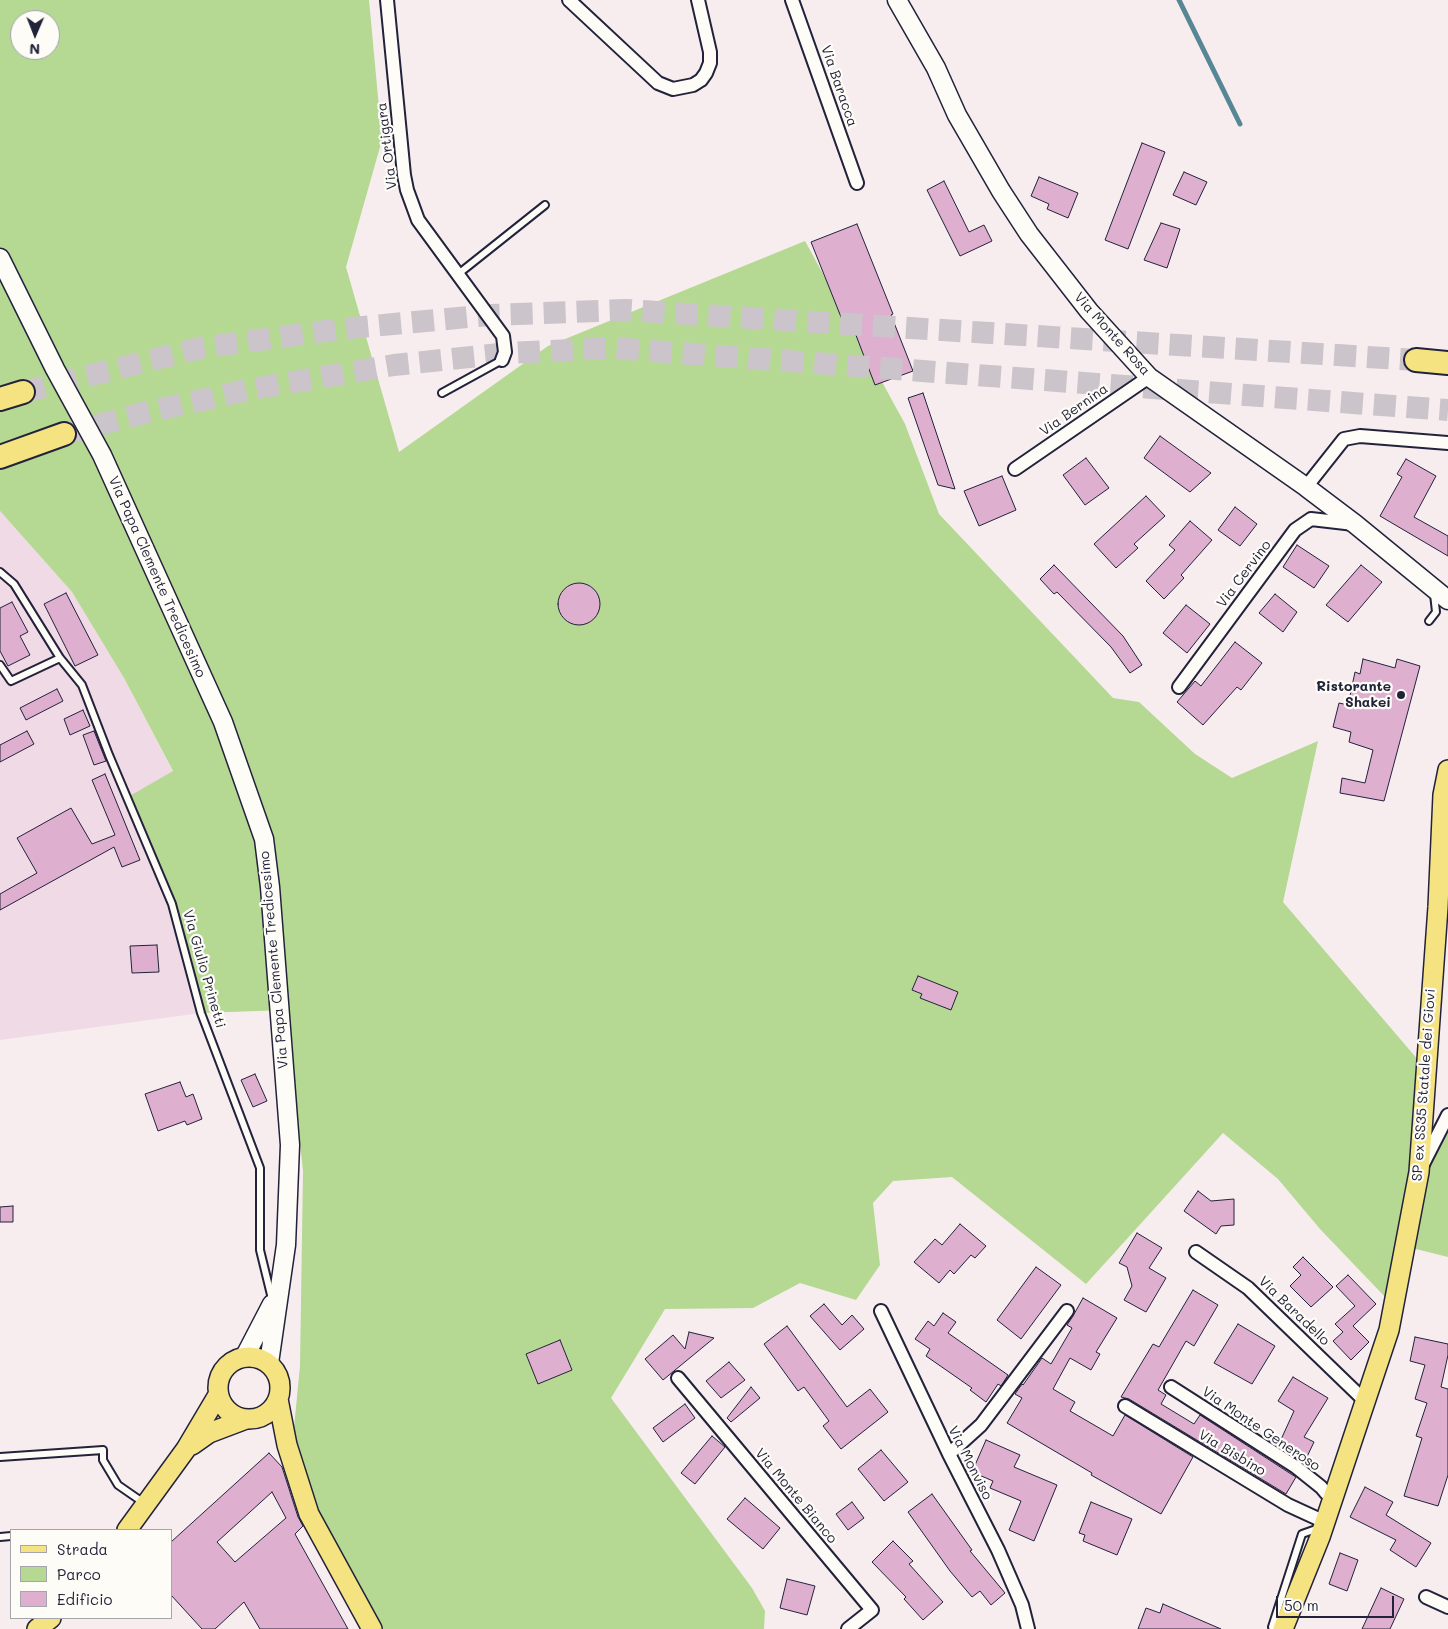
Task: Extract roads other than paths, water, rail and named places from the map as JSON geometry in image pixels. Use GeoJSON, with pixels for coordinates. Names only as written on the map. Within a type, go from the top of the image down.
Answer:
{"type":"FeatureCollection","features":[{"type":"Feature","properties":{"kind":"highway"},"geometry":{"type":"LineString","coordinates":[[1416,360],[1448,363]]}},
{"type":"Feature","properties":{"kind":"highway"},"geometry":{"type":"LineString","coordinates":[[0,399],[23,392]]}},
{"type":"Feature","properties":{"kind":"highway"},"geometry":{"type":"LineString","coordinates":[[0,457],[64,434]]}},
{"type":"Feature","properties":{"kind":"main road","name":"SP ex SS35 Statale dei Giovi"},"geometry":{"type":"LineString","coordinates":[[1283,1629],[1322,1529],[1389,1330],[1419,1172],[1438,907],[1443,795],[1448,770]]}},
{"type":"Feature","properties":{"kind":"main road"},"geometry":{"type":"LineString","coordinates":[[287,1445],[252,1418],[236,1416],[226,1410],[218,1395],[217,1384],[224,1369],[233,1360],[245,1356],[258,1357],[269,1363],[276,1372],[280,1384],[278,1399],[287,1445],[309,1514],[372,1629]]}},
{"type":"Feature","properties":{"kind":"main road"},"geometry":{"type":"LineString","coordinates":[[128,1529],[186,1449],[218,1395]]}},
{"type":"Feature","properties":{"kind":"main road"},"geometry":{"type":"LineString","coordinates":[[186,1449],[209,1433],[270,1411],[278,1399]]}},
{"type":"Feature","properties":{"kind":"main road","name":"SP ex SS35 Statale dei Giovi"},"geometry":{"type":"LineString","coordinates":[[1295,1629],[1322,1529]]}},
{"type":"Feature","properties":{"kind":"main road"},"geometry":{"type":"LineString","coordinates":[[37,1629],[50,1619]]}},
{"type":"Feature","properties":{"kind":"street","name":"Via Ortigara"},"geometry":{"type":"LineString","coordinates":[[387,0],[407,190],[418,220],[504,336],[505,352],[502,360]]}},
{"type":"Feature","properties":{"kind":"street"},"geometry":{"type":"LineString","coordinates":[[569,0],[658,83],[673,89],[693,85],[701,80],[710,63],[710,52],[698,0]]}},
{"type":"Feature","properties":{"kind":"street","name":"Via Baracca"},"geometry":{"type":"LineString","coordinates":[[792,0],[856,183]]}},
{"type":"Feature","properties":{"kind":"street","name":"Via Monte Rosa"},"geometry":{"type":"LineString","coordinates":[[897,0],[936,68],[957,115],[1001,191],[1029,234],[1089,311],[1149,377],[1306,487],[1355,524],[1441,595]]}},
{"type":"Feature","properties":{"kind":"street","name":"Via Papa Clemente Tredicesimo"},"geometry":{"type":"LineString","coordinates":[[0,258],[55,370],[102,455],[223,722],[264,839],[270,887],[290,1145],[286,1245],[275,1299],[269,1363]]}},
{"type":"Feature","properties":{"kind":"street","name":"Via Bernina"},"geometry":{"type":"LineString","coordinates":[[1015,469],[1149,377]]}},
{"type":"Feature","properties":{"kind":"street"},"geometry":{"type":"LineString","coordinates":[[1306,487],[1344,439],[1360,436],[1448,443]]}},
{"type":"Feature","properties":{"kind":"street","name":"Via Cervino"},"geometry":{"type":"LineString","coordinates":[[1179,686],[1295,530],[1311,519],[1355,524]]}},
{"type":"Feature","properties":{"kind":"street"},"geometry":{"type":"LineString","coordinates":[[1419,1172],[1448,1115]]}},
{"type":"Feature","properties":{"kind":"street","name":"Via Baradello"},"geometry":{"type":"LineString","coordinates":[[1196,1252],[1248,1288],[1365,1400]]}},
{"type":"Feature","properties":{"kind":"street","name":"Via Papa Clemente Tredicesimo"},"geometry":{"type":"LineString","coordinates":[[245,1356],[275,1299]]}},
{"type":"Feature","properties":{"kind":"street","name":"Via Monviso"},"geometry":{"type":"LineString","coordinates":[[881,1311],[949,1454],[998,1550],[1022,1605],[1028,1629]]}},
{"type":"Feature","properties":{"kind":"street"},"geometry":{"type":"LineString","coordinates":[[949,1454],[982,1425],[1067,1311]]}},
{"type":"Feature","properties":{"kind":"street","name":"Via Monte Bianco"},"geometry":{"type":"LineString","coordinates":[[678,1378],[872,1610],[848,1629]]}},
{"type":"Feature","properties":{"kind":"street","name":"Via Monte Generoso"},"geometry":{"type":"LineString","coordinates":[[1171,1387],[1296,1467],[1333,1497]]}},
{"type":"Feature","properties":{"kind":"street","name":"Via Bisbino"},"geometry":{"type":"LineString","coordinates":[[1125,1406],[1288,1505],[1322,1529]]}},
{"type":"Feature","properties":{"kind":"street"},"geometry":{"type":"LineString","coordinates":[[1426,1597],[1448,1607]]}},
{"type":"Feature","properties":{"kind":"lane"},"geometry":{"type":"LineString","coordinates":[[458,275],[545,206]]}},
{"type":"Feature","properties":{"kind":"lane"},"geometry":{"type":"LineString","coordinates":[[442,394],[502,360]]}},
{"type":"Feature","properties":{"kind":"lane","name":"Via Giulio Prinetti"},"geometry":{"type":"LineString","coordinates":[[0,572],[14,584],[60,658],[82,684],[109,755],[172,904],[202,1013],[257,1156],[261,1178],[260,1250],[275,1299]]}},
{"type":"Feature","properties":{"kind":"lane"},"geometry":{"type":"LineString","coordinates":[[1430,621],[1436,612],[1441,595]]}},
{"type":"Feature","properties":{"kind":"lane"},"geometry":{"type":"LineString","coordinates":[[0,665],[11,682],[60,658]]}},
{"type":"Feature","properties":{"kind":"lane"},"geometry":{"type":"LineString","coordinates":[[0,1457],[103,1450],[103,1460],[118,1485],[146,1503]]}},
{"type":"Feature","properties":{"kind":"lane"},"geometry":{"type":"LineString","coordinates":[[1273,1629],[1272,1627],[1302,1534],[1322,1529]]}},
{"type":"Feature","properties":{"kind":"waterway"},"geometry":{"type":"LineString","coordinates":[[1179,0],[1240,124]]}},
{"type":"Feature","properties":{"kind":"tunnel"},"geometry":{"type":"LineString","coordinates":[[23,392],[200,348],[340,329],[490,315],[626,310],[1416,360]]}},
{"type":"Feature","properties":{"kind":"tunnel"},"geometry":{"type":"LineString","coordinates":[[64,434],[143,413],[252,389],[394,365],[509,353],[613,348],[1448,410]]}},
{"type":"Feature","properties":{"kind":"place","name":"Ristorante Shakei"},"geometry":{"type":"Point","coordinates":[1401,695]}}]}
